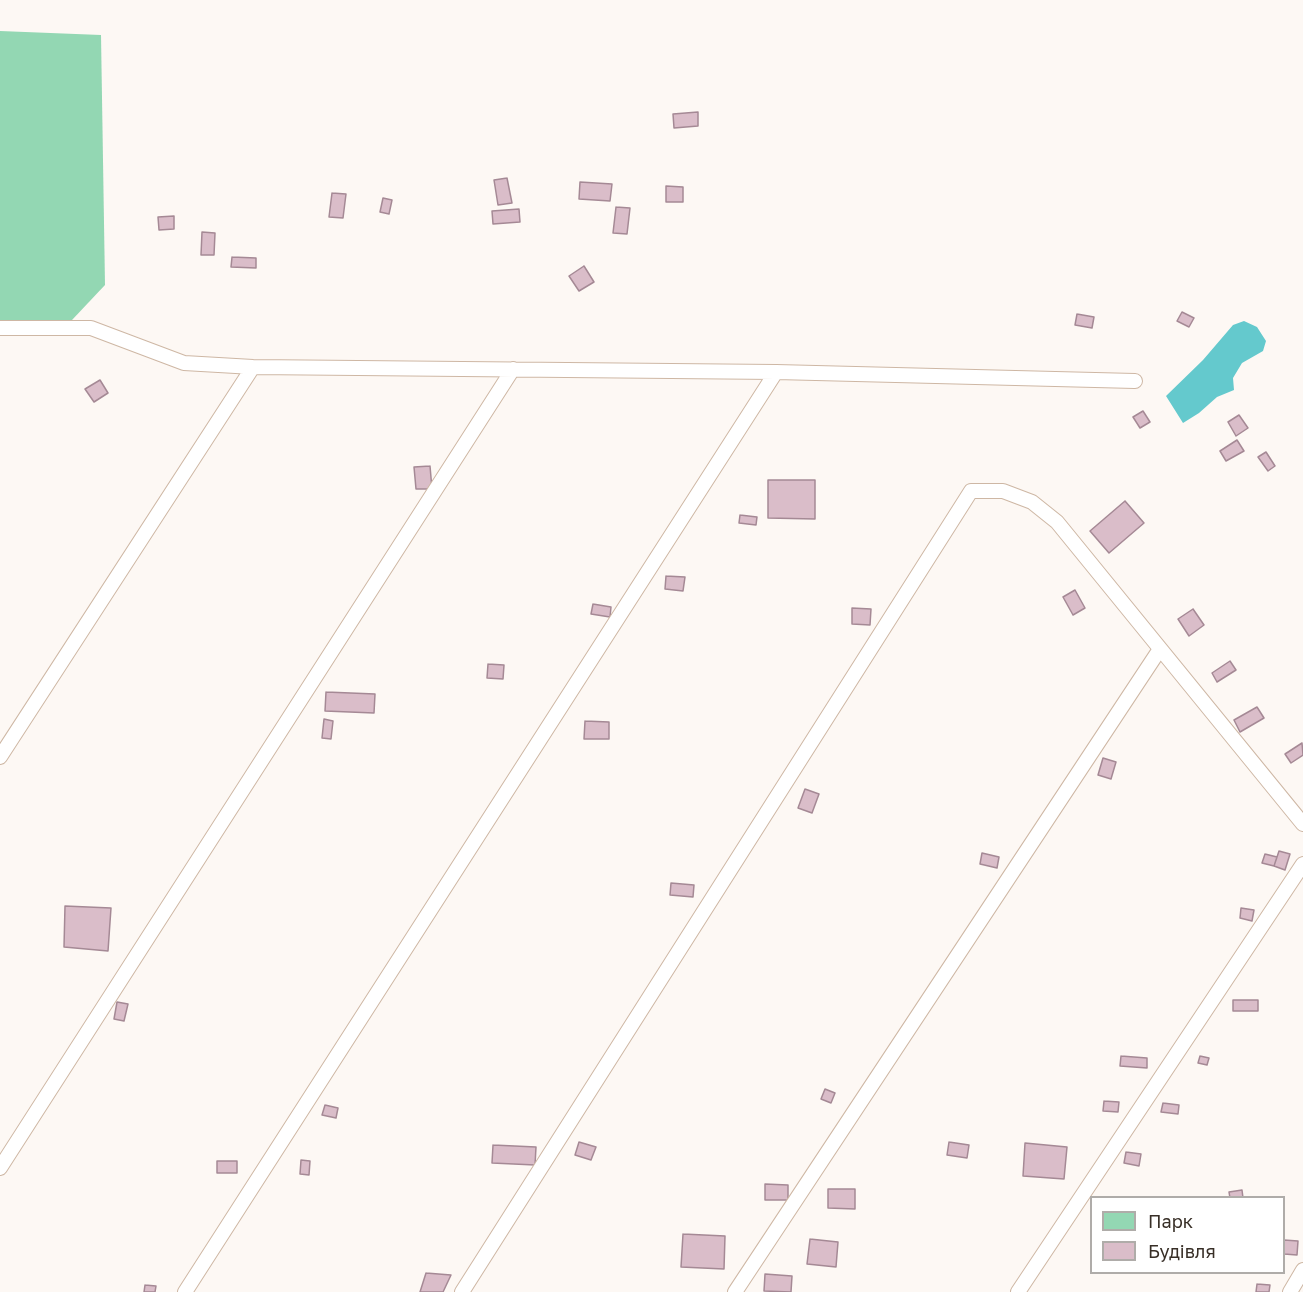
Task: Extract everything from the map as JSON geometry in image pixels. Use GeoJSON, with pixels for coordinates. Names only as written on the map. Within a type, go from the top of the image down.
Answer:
{"type":"FeatureCollection","features":[{"type":"Feature","properties":{"kind":"lane"},"geometry":{"type":"LineString","coordinates":[[0,328],[91,328],[184,363],[253,367],[776,372],[1135,381]]}},
{"type":"Feature","properties":{"kind":"lane"},"geometry":{"type":"LineString","coordinates":[[0,757],[253,367]]}},
{"type":"Feature","properties":{"kind":"lane"},"geometry":{"type":"LineString","coordinates":[[0,1168],[513,369]]}},
{"type":"Feature","properties":{"kind":"lane"},"geometry":{"type":"LineString","coordinates":[[185,1292],[776,372]]}},
{"type":"Feature","properties":{"kind":"lane"},"geometry":{"type":"LineString","coordinates":[[462,1292],[972,491],[1003,491],[1032,502],[1057,522],[1303,824]]}},
{"type":"Feature","properties":{"kind":"lane"},"geometry":{"type":"LineString","coordinates":[[735,1292],[1160,649]]}},
{"type":"Feature","properties":{"kind":"lane"},"geometry":{"type":"LineString","coordinates":[[1018,1292],[1303,864]]}},
{"type":"Feature","properties":{"kind":"lane"},"geometry":{"type":"LineString","coordinates":[[1290,1292],[1303,1270]]}},
{"type":"Feature","properties":{"kind":"green space"},"geometry":{"type":"Polygon","coordinates":[[[0,31],[101,35],[105,285],[72,320],[0,320],[0,31]]]}},
{"type":"Feature","properties":{"kind":"water"},"geometry":{"type":"Polygon","coordinates":[[[1244,321],[1257,327],[1266,341],[1263,351],[1242,363],[1233,378],[1234,390],[1217,397],[1183,423],[1166,396],[1203,360],[1233,325],[1244,321]]]}},
{"type":"Feature","properties":{"kind":"building"},"geometry":{"type":"Polygon","coordinates":[[[698,112],[698,126],[674,128],[673,114],[698,112]]]}},
{"type":"Feature","properties":{"kind":"building"},"geometry":{"type":"Polygon","coordinates":[[[507,178],[512,203],[498,205],[494,180],[507,178]]]}},
{"type":"Feature","properties":{"kind":"building"},"geometry":{"type":"Polygon","coordinates":[[[580,182],[612,184],[610,201],[579,199],[580,182]]]}},
{"type":"Feature","properties":{"kind":"building"},"geometry":{"type":"Polygon","coordinates":[[[666,186],[683,187],[683,202],[666,202],[666,186]]]}},
{"type":"Feature","properties":{"kind":"building"},"geometry":{"type":"Polygon","coordinates":[[[332,193],[346,194],[343,218],[329,217],[332,193]]]}},
{"type":"Feature","properties":{"kind":"building"},"geometry":{"type":"Polygon","coordinates":[[[383,198],[392,200],[389,214],[380,212],[383,198]]]}},
{"type":"Feature","properties":{"kind":"building"},"geometry":{"type":"Polygon","coordinates":[[[616,207],[630,208],[627,234],[613,233],[616,207]]]}},
{"type":"Feature","properties":{"kind":"building"},"geometry":{"type":"Polygon","coordinates":[[[519,209],[520,222],[493,224],[492,211],[519,209]]]}},
{"type":"Feature","properties":{"kind":"building"},"geometry":{"type":"Polygon","coordinates":[[[174,216],[174,229],[159,230],[158,217],[174,216]]]}},
{"type":"Feature","properties":{"kind":"building"},"geometry":{"type":"Polygon","coordinates":[[[202,232],[215,233],[214,255],[201,255],[202,232]]]}},
{"type":"Feature","properties":{"kind":"building"},"geometry":{"type":"Polygon","coordinates":[[[232,257],[256,258],[256,268],[231,267],[232,257]]]}},
{"type":"Feature","properties":{"kind":"building"},"geometry":{"type":"Polygon","coordinates":[[[584,266],[594,282],[579,291],[569,276],[584,266]]]}},
{"type":"Feature","properties":{"kind":"building"},"geometry":{"type":"Polygon","coordinates":[[[1182,312],[1194,318],[1189,327],[1177,321],[1182,312]]]}},
{"type":"Feature","properties":{"kind":"building"},"geometry":{"type":"Polygon","coordinates":[[[1077,314],[1094,317],[1092,328],[1075,325],[1077,314]]]}},
{"type":"Feature","properties":{"kind":"building"},"geometry":{"type":"Polygon","coordinates":[[[100,380],[108,393],[94,402],[85,389],[100,380]]]}},
{"type":"Feature","properties":{"kind":"building"},"geometry":{"type":"Polygon","coordinates":[[[1143,411],[1150,422],[1140,428],[1133,417],[1143,411]]]}},
{"type":"Feature","properties":{"kind":"building"},"geometry":{"type":"Polygon","coordinates":[[[1239,415],[1248,428],[1236,436],[1228,422],[1239,415]]]}},
{"type":"Feature","properties":{"kind":"building"},"geometry":{"type":"Polygon","coordinates":[[[1237,440],[1244,451],[1226,461],[1220,451],[1237,440]]]}},
{"type":"Feature","properties":{"kind":"building"},"geometry":{"type":"Polygon","coordinates":[[[1266,452],[1275,466],[1268,471],[1258,457],[1266,452]]]}},
{"type":"Feature","properties":{"kind":"building"},"geometry":{"type":"Polygon","coordinates":[[[430,466],[432,489],[416,489],[414,467],[430,466]]]}},
{"type":"Feature","properties":{"kind":"building"},"geometry":{"type":"Polygon","coordinates":[[[768,480],[815,480],[815,519],[768,518],[768,480]]]}},
{"type":"Feature","properties":{"kind":"building"},"geometry":{"type":"Polygon","coordinates":[[[1125,501],[1144,523],[1109,553],[1090,531],[1125,501]]]}},
{"type":"Feature","properties":{"kind":"building"},"geometry":{"type":"Polygon","coordinates":[[[740,515],[757,517],[756,525],[739,523],[740,515]]]}},
{"type":"Feature","properties":{"kind":"building"},"geometry":{"type":"Polygon","coordinates":[[[666,576],[685,577],[683,591],[665,589],[666,576]]]}},
{"type":"Feature","properties":{"kind":"building"},"geometry":{"type":"Polygon","coordinates":[[[1075,590],[1085,608],[1073,615],[1063,597],[1075,590]]]}},
{"type":"Feature","properties":{"kind":"building"},"geometry":{"type":"Polygon","coordinates":[[[593,604],[611,607],[610,617],[591,614],[593,604]]]}},
{"type":"Feature","properties":{"kind":"building"},"geometry":{"type":"Polygon","coordinates":[[[852,608],[871,609],[870,625],[852,624],[852,608]]]}},
{"type":"Feature","properties":{"kind":"building"},"geometry":{"type":"Polygon","coordinates":[[[1193,609],[1204,625],[1189,636],[1178,619],[1193,609]]]}},
{"type":"Feature","properties":{"kind":"building"},"geometry":{"type":"Polygon","coordinates":[[[1230,661],[1236,670],[1217,682],[1212,673],[1230,661]]]}},
{"type":"Feature","properties":{"kind":"building"},"geometry":{"type":"Polygon","coordinates":[[[488,664],[504,665],[503,679],[487,678],[488,664]]]}},
{"type":"Feature","properties":{"kind":"building"},"geometry":{"type":"Polygon","coordinates":[[[326,692],[375,694],[374,713],[325,711],[326,692]]]}},
{"type":"Feature","properties":{"kind":"building"},"geometry":{"type":"Polygon","coordinates":[[[1257,707],[1264,718],[1240,732],[1234,720],[1257,707]]]}},
{"type":"Feature","properties":{"kind":"building"},"geometry":{"type":"Polygon","coordinates":[[[324,719],[333,721],[331,739],[322,738],[324,719]]]}},
{"type":"Feature","properties":{"kind":"building"},"geometry":{"type":"Polygon","coordinates":[[[585,721],[609,722],[609,739],[584,739],[585,721]]]}},
{"type":"Feature","properties":{"kind":"building"},"geometry":{"type":"Polygon","coordinates":[[[1302,743],[1303,755],[1291,763],[1285,754],[1302,743]]]}},
{"type":"Feature","properties":{"kind":"building"},"geometry":{"type":"Polygon","coordinates":[[[1103,758],[1116,762],[1111,779],[1098,775],[1103,758]]]}},
{"type":"Feature","properties":{"kind":"building"},"geometry":{"type":"Polygon","coordinates":[[[805,789],[819,794],[812,813],[798,808],[805,789]]]}},
{"type":"Feature","properties":{"kind":"building"},"geometry":{"type":"Polygon","coordinates":[[[1279,851],[1290,854],[1285,870],[1274,866],[1279,851]]]}},
{"type":"Feature","properties":{"kind":"building"},"geometry":{"type":"Polygon","coordinates":[[[982,853],[999,857],[997,868],[980,864],[982,853]]]}},
{"type":"Feature","properties":{"kind":"building"},"geometry":{"type":"Polygon","coordinates":[[[1265,854],[1277,857],[1274,866],[1262,863],[1265,854]]]}},
{"type":"Feature","properties":{"kind":"building"},"geometry":{"type":"Polygon","coordinates":[[[671,883],[694,885],[693,897],[670,895],[671,883]]]}},
{"type":"Feature","properties":{"kind":"building"},"geometry":{"type":"Polygon","coordinates":[[[65,906],[111,908],[108,951],[64,947],[65,906]]]}},
{"type":"Feature","properties":{"kind":"building"},"geometry":{"type":"Polygon","coordinates":[[[1241,908],[1254,910],[1252,921],[1240,918],[1241,908]]]}},
{"type":"Feature","properties":{"kind":"building"},"geometry":{"type":"Polygon","coordinates":[[[1233,1000],[1258,1000],[1258,1011],[1233,1011],[1233,1000]]]}},
{"type":"Feature","properties":{"kind":"building"},"geometry":{"type":"Polygon","coordinates":[[[117,1002],[128,1004],[124,1021],[114,1019],[117,1002]]]}},
{"type":"Feature","properties":{"kind":"building"},"geometry":{"type":"Polygon","coordinates":[[[1121,1056],[1147,1058],[1147,1068],[1120,1066],[1121,1056]]]}},
{"type":"Feature","properties":{"kind":"building"},"geometry":{"type":"Polygon","coordinates":[[[1200,1056],[1209,1058],[1207,1065],[1198,1063],[1200,1056]]]}},
{"type":"Feature","properties":{"kind":"building"},"geometry":{"type":"Polygon","coordinates":[[[825,1089],[835,1093],[831,1103],[821,1099],[825,1089]]]}},
{"type":"Feature","properties":{"kind":"building"},"geometry":{"type":"Polygon","coordinates":[[[1104,1101],[1119,1102],[1118,1112],[1103,1111],[1104,1101]]]}},
{"type":"Feature","properties":{"kind":"building"},"geometry":{"type":"Polygon","coordinates":[[[1163,1103],[1179,1105],[1178,1114],[1161,1112],[1163,1103]]]}},
{"type":"Feature","properties":{"kind":"building"},"geometry":{"type":"Polygon","coordinates":[[[325,1105],[338,1108],[336,1118],[322,1115],[325,1105]]]}},
{"type":"Feature","properties":{"kind":"building"},"geometry":{"type":"Polygon","coordinates":[[[579,1142],[596,1147],[591,1160],[575,1155],[579,1142]]]}},
{"type":"Feature","properties":{"kind":"building"},"geometry":{"type":"Polygon","coordinates":[[[949,1142],[969,1145],[967,1158],[947,1155],[949,1142]]]}},
{"type":"Feature","properties":{"kind":"building"},"geometry":{"type":"Polygon","coordinates":[[[1025,1143],[1067,1147],[1064,1179],[1023,1176],[1025,1143]]]}},
{"type":"Feature","properties":{"kind":"building"},"geometry":{"type":"Polygon","coordinates":[[[493,1145],[536,1147],[535,1165],[492,1163],[493,1145]]]}},
{"type":"Feature","properties":{"kind":"building"},"geometry":{"type":"Polygon","coordinates":[[[1126,1152],[1141,1154],[1139,1166],[1124,1163],[1126,1152]]]}},
{"type":"Feature","properties":{"kind":"building"},"geometry":{"type":"Polygon","coordinates":[[[301,1160],[310,1161],[309,1175],[300,1174],[301,1160]]]}},
{"type":"Feature","properties":{"kind":"building"},"geometry":{"type":"Polygon","coordinates":[[[217,1161],[237,1161],[237,1173],[217,1173],[217,1161]]]}},
{"type":"Feature","properties":{"kind":"building"},"geometry":{"type":"Polygon","coordinates":[[[765,1184],[788,1185],[788,1200],[765,1200],[765,1184]]]}},
{"type":"Feature","properties":{"kind":"building"},"geometry":{"type":"Polygon","coordinates":[[[828,1189],[855,1189],[855,1209],[828,1208],[828,1189]]]}},
{"type":"Feature","properties":{"kind":"building"},"geometry":{"type":"Polygon","coordinates":[[[1242,1190],[1243,1196],[1230,1196],[1229,1192],[1242,1190]]]}},
{"type":"Feature","properties":{"kind":"building"},"geometry":{"type":"Polygon","coordinates":[[[683,1234],[725,1236],[724,1269],[681,1267],[683,1234]]]}},
{"type":"Feature","properties":{"kind":"building"},"geometry":{"type":"Polygon","coordinates":[[[810,1239],[838,1242],[836,1267],[807,1264],[810,1239]]]}},
{"type":"Feature","properties":{"kind":"building"},"geometry":{"type":"Polygon","coordinates":[[[1285,1240],[1298,1241],[1297,1255],[1285,1254],[1285,1240]]]}},
{"type":"Feature","properties":{"kind":"building"},"geometry":{"type":"Polygon","coordinates":[[[426,1273],[451,1275],[443,1292],[420,1292],[426,1273]]]}},
{"type":"Feature","properties":{"kind":"building"},"geometry":{"type":"Polygon","coordinates":[[[765,1274],[792,1276],[791,1292],[764,1291],[765,1274]]]}},
{"type":"Feature","properties":{"kind":"building"},"geometry":{"type":"Polygon","coordinates":[[[1257,1284],[1270,1285],[1269,1292],[1256,1292],[1257,1284]]]}},
{"type":"Feature","properties":{"kind":"building"},"geometry":{"type":"Polygon","coordinates":[[[145,1285],[156,1286],[155,1292],[144,1292],[145,1285]]]}}]}
